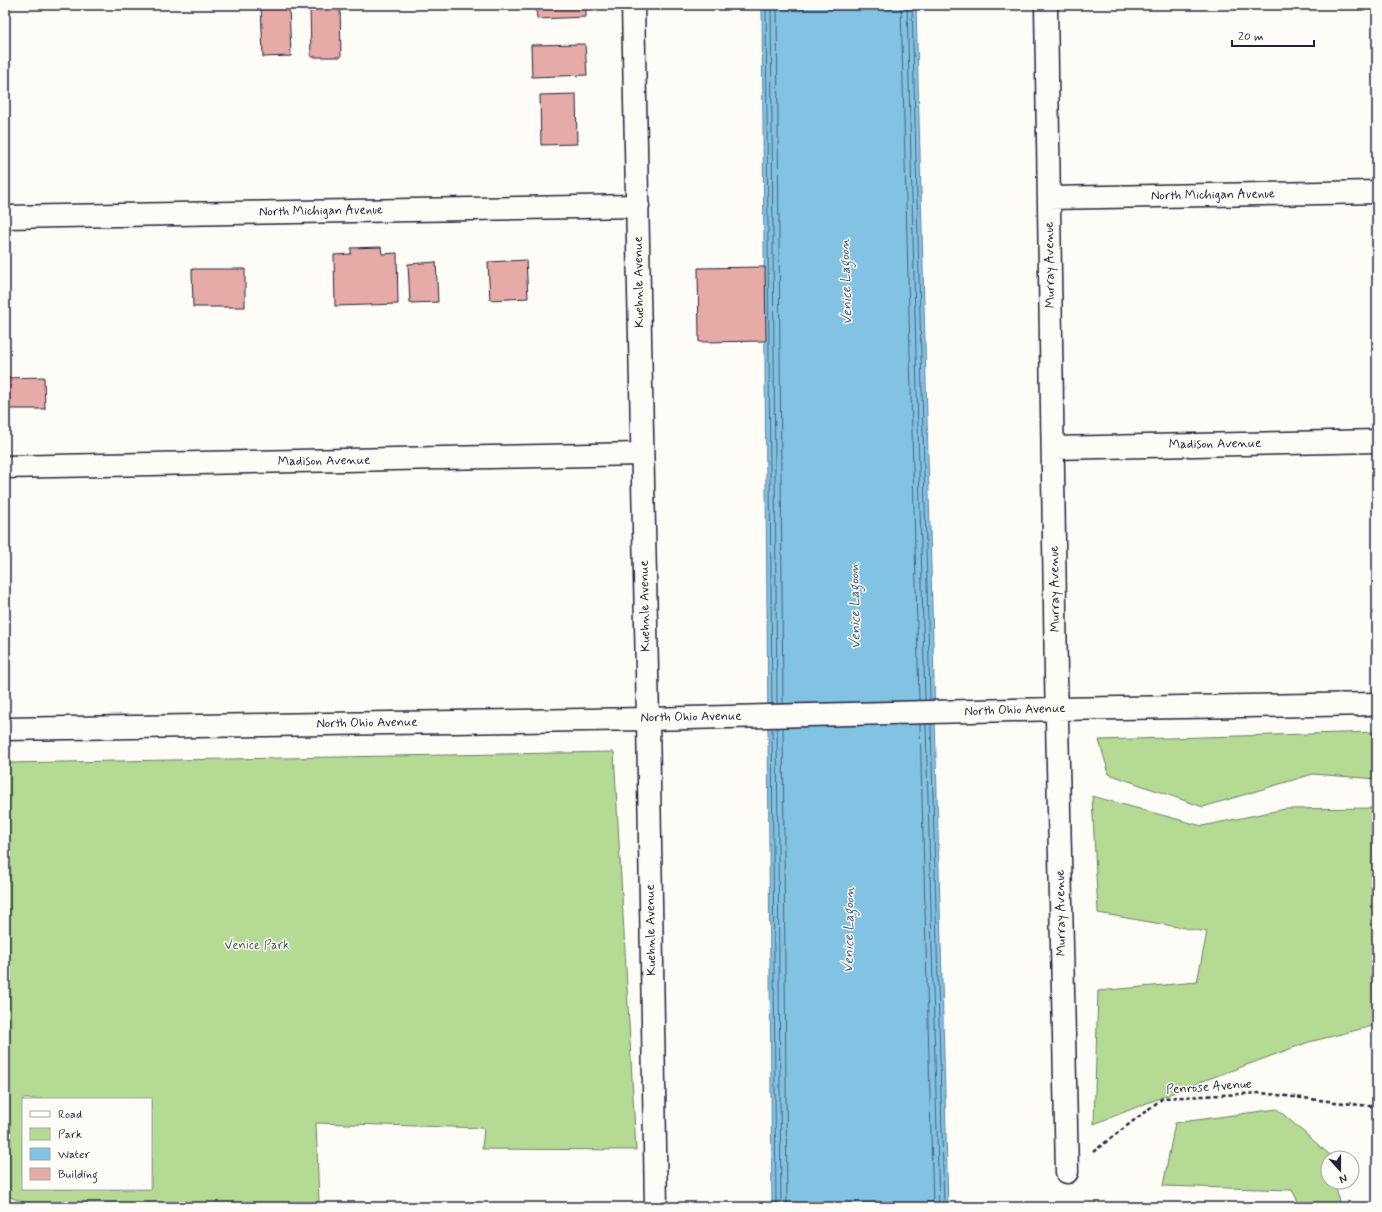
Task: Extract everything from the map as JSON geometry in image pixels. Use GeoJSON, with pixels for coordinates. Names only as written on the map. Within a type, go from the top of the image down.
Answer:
{"type":"FeatureCollection","features":[{"type":"Feature","properties":{"kind":"street","name":"Kuehnle Avenue"},"geometry":{"type":"LineString","coordinates":[[633,5],[648,718],[656,1207]]}},
{"type":"Feature","properties":{"kind":"street","name":"Murray Avenue"},"geometry":{"type":"LineString","coordinates":[[1046,5],[1057,709],[1067,1172]]}},
{"type":"Feature","properties":{"kind":"street","name":"North Michigan Avenue"},"geometry":{"type":"LineString","coordinates":[[1049,198],[1377,192]]}},
{"type":"Feature","properties":{"kind":"street","name":"North Michigan Avenue"},"geometry":{"type":"LineString","coordinates":[[5,217],[638,206]]}},
{"type":"Feature","properties":{"kind":"street","name":"Madison Avenue"},"geometry":{"type":"LineString","coordinates":[[1053,448],[1377,441]]}},
{"type":"Feature","properties":{"kind":"street","name":"Madison Avenue"},"geometry":{"type":"LineString","coordinates":[[5,467],[642,454]]}},
{"type":"Feature","properties":{"kind":"street","name":"North Ohio Avenue"},"geometry":{"type":"LineString","coordinates":[[5,729],[1377,704]]}},
{"type":"Feature","properties":{"kind":"path","name":"Penrose Avenue"},"geometry":{"type":"LineString","coordinates":[[1067,1172],[1163,1098],[1261,1093],[1377,1107]]}},
{"type":"Feature","properties":{"kind":"green space"},"geometry":{"type":"Polygon","coordinates":[[[1377,732],[1377,779],[1313,774],[1203,807],[1109,774],[1099,740],[1377,732]]]}},
{"type":"Feature","properties":{"kind":"green space","name":"Venice Park"},"geometry":{"type":"Polygon","coordinates":[[[614,752],[636,1150],[482,1149],[484,1128],[316,1123],[319,1202],[218,1207],[35,1207],[5,1195],[5,765],[8,763],[614,752]]]}},
{"type":"Feature","properties":{"kind":"green space"},"geometry":{"type":"Polygon","coordinates":[[[1092,796],[1202,826],[1285,809],[1377,808],[1377,1025],[1309,1042],[1203,1081],[1094,1124],[1098,991],[1197,982],[1207,932],[1098,913],[1092,796]]]}},
{"type":"Feature","properties":{"kind":"green space"},"geometry":{"type":"Polygon","coordinates":[[[1277,1109],[1324,1150],[1320,1150],[1320,1190],[1337,1190],[1340,1207],[1301,1207],[1292,1190],[1163,1186],[1175,1123],[1277,1109]]]}},
{"type":"Feature","properties":{"kind":"water","name":"Venice Lagoon"},"geometry":{"type":"Polygon","coordinates":[[[762,5],[916,5],[948,1207],[772,1207],[762,5]]]}},
{"type":"Feature","properties":{"kind":"building"},"geometry":{"type":"Polygon","coordinates":[[[261,5],[289,5],[291,56],[263,57],[261,5]]]}},
{"type":"Feature","properties":{"kind":"building"},"geometry":{"type":"Polygon","coordinates":[[[310,5],[340,5],[341,57],[311,57],[310,5]]]}},
{"type":"Feature","properties":{"kind":"building"},"geometry":{"type":"Polygon","coordinates":[[[536,5],[586,5],[586,17],[537,19],[536,5]]]}},
{"type":"Feature","properties":{"kind":"building"},"geometry":{"type":"Polygon","coordinates":[[[585,44],[587,75],[532,77],[531,45],[585,44]]]}},
{"type":"Feature","properties":{"kind":"building"},"geometry":{"type":"Polygon","coordinates":[[[576,94],[577,144],[541,145],[540,95],[576,94]]]}},
{"type":"Feature","properties":{"kind":"building"},"geometry":{"type":"Polygon","coordinates":[[[381,247],[382,254],[397,253],[398,304],[335,306],[334,255],[351,254],[351,248],[381,247]]]}},
{"type":"Feature","properties":{"kind":"building"},"geometry":{"type":"Polygon","coordinates":[[[526,260],[528,298],[490,300],[488,262],[526,260]]]}},
{"type":"Feature","properties":{"kind":"building"},"geometry":{"type":"Polygon","coordinates":[[[436,262],[438,302],[410,303],[408,264],[436,262]]]}},
{"type":"Feature","properties":{"kind":"building"},"geometry":{"type":"Polygon","coordinates":[[[765,267],[766,341],[699,342],[698,268],[765,267]]]}},
{"type":"Feature","properties":{"kind":"building"},"geometry":{"type":"Polygon","coordinates":[[[192,269],[245,269],[245,307],[193,307],[192,269]]]}},
{"type":"Feature","properties":{"kind":"building"},"geometry":{"type":"Polygon","coordinates":[[[44,377],[45,409],[5,409],[5,378],[44,377]]]}}]}
